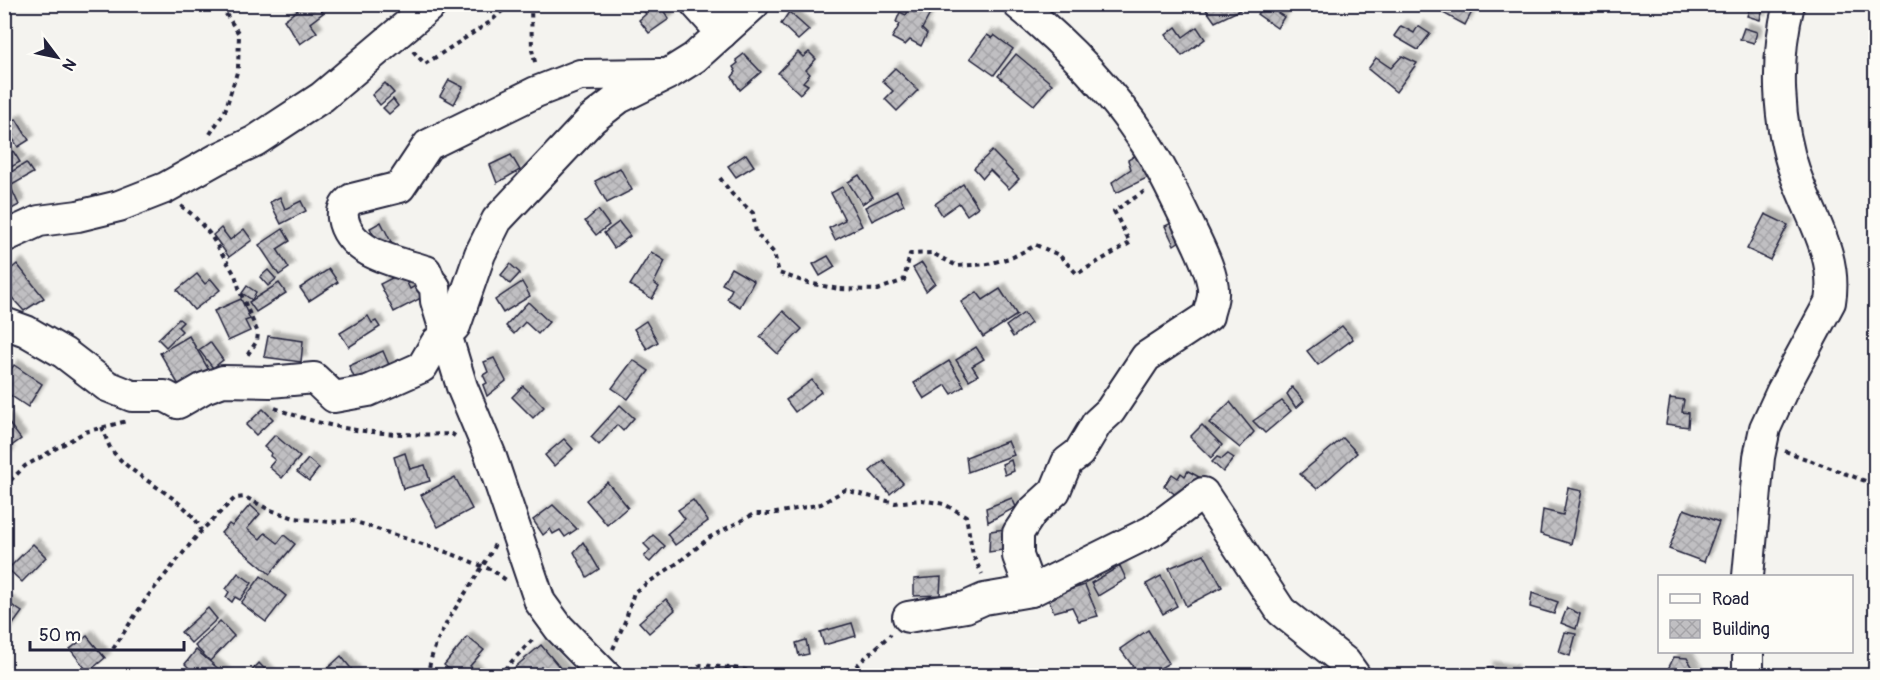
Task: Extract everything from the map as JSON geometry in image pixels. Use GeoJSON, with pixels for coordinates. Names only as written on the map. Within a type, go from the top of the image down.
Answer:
{"type":"FeatureCollection","features":[{"type":"Feature","properties":{"kind":"street"},"geometry":{"type":"LineString","coordinates":[[4,237],[39,221],[78,216],[119,206],[151,194],[255,141],[322,97],[432,4]]}},
{"type":"Feature","properties":{"kind":"street"},"geometry":{"type":"LineString","coordinates":[[696,4],[722,33]]}},
{"type":"Feature","properties":{"kind":"street"},"geometry":{"type":"LineString","coordinates":[[4,323],[26,331],[64,353],[107,386],[132,396],[165,396],[178,403],[204,388],[223,381],[270,382],[314,378],[334,397],[368,391],[422,367],[436,343],[455,326],[480,254],[497,220],[592,119],[619,98],[670,74],[694,58],[754,4]]}},
{"type":"Feature","properties":{"kind":"street"},"geometry":{"type":"LineString","coordinates":[[1748,575],[1765,428],[1782,391],[1830,302],[1832,291],[1832,276],[1822,236],[1797,178],[1785,142],[1780,53],[1788,4]]}},
{"type":"Feature","properties":{"kind":"street"},"geometry":{"type":"LineString","coordinates":[[1019,5],[1070,52],[1119,107],[1143,139],[1166,178],[1205,259],[1214,292],[1208,316],[1146,357],[1110,411],[1097,423],[1079,453],[1067,462],[1055,491],[1032,512],[1018,533],[1018,556],[1031,591]]}},
{"type":"Feature","properties":{"kind":"street"},"geometry":{"type":"LineString","coordinates":[[605,673],[559,628],[540,602],[490,454],[462,387],[436,301],[435,287],[426,271],[377,255],[364,248],[349,233],[344,225],[342,213],[352,199],[400,187],[428,145],[547,88],[580,75],[670,74]]}},
{"type":"Feature","properties":{"kind":"street"},"geometry":{"type":"LineString","coordinates":[[908,617],[966,607],[984,599],[1031,591],[1152,531],[1203,493],[1281,611],[1345,662],[1355,675]]}},
{"type":"Feature","properties":{"kind":"street"},"geometry":{"type":"LineString","coordinates":[[1748,653],[1748,675]]}},
{"type":"Feature","properties":{"kind":"path"},"geometry":{"type":"LineString","coordinates":[[200,169],[205,143],[225,111],[238,69],[239,34],[224,11],[214,4]]}},
{"type":"Feature","properties":{"kind":"path"},"geometry":{"type":"LineString","coordinates":[[397,35],[426,64],[490,22],[510,4]]}},
{"type":"Feature","properties":{"kind":"path"},"geometry":{"type":"LineString","coordinates":[[720,178],[732,194],[753,213],[756,233],[774,253],[779,273],[808,283],[839,289],[877,290],[904,280],[910,254],[932,253],[957,266],[988,264],[1013,257],[1036,245],[1059,255],[1077,273],[1130,243],[1114,211],[1166,178]]}},
{"type":"Feature","properties":{"kind":"path"},"geometry":{"type":"LineString","coordinates":[[151,194],[178,204],[193,215],[210,234],[235,275],[258,333],[257,341],[249,353],[223,381]]}},
{"type":"Feature","properties":{"kind":"path"},"geometry":{"type":"LineString","coordinates":[[272,407],[301,418],[360,432],[409,435],[452,434],[469,447],[490,454]]}},
{"type":"Feature","properties":{"kind":"path"},"geometry":{"type":"LineString","coordinates":[[4,487],[26,466],[85,432],[129,421]]}},
{"type":"Feature","properties":{"kind":"path"},"geometry":{"type":"LineString","coordinates":[[102,428],[111,449],[136,473],[170,496],[197,521],[201,531]]}},
{"type":"Feature","properties":{"kind":"path"},"geometry":{"type":"LineString","coordinates":[[1762,442],[1875,485]]}},
{"type":"Feature","properties":{"kind":"path"},"geometry":{"type":"LineString","coordinates":[[605,673],[634,592],[680,562],[710,537],[754,514],[771,514],[821,504],[845,490],[895,503],[922,500],[944,504],[966,516],[973,555],[982,572],[984,599]]}},
{"type":"Feature","properties":{"kind":"path"},"geometry":{"type":"LineString","coordinates":[[113,649],[148,596],[201,531],[236,498],[245,497],[268,509],[294,518],[329,522],[353,520],[452,554],[484,567],[507,581]]}},
{"type":"Feature","properties":{"kind":"path"},"geometry":{"type":"LineString","coordinates":[[428,675],[429,663],[448,621],[484,567],[509,512]]}},
{"type":"Feature","properties":{"kind":"path"},"geometry":{"type":"LineString","coordinates":[[831,675],[854,668],[908,617]]}},
{"type":"Feature","properties":{"kind":"path"},"geometry":{"type":"LineString","coordinates":[[498,675],[552,618]]}},
{"type":"Feature","properties":{"kind":"path"},"geometry":{"type":"LineString","coordinates":[[683,675],[701,666],[777,675]]}},
{"type":"Feature","properties":{"kind":"building"},"geometry":{"type":"Polygon","coordinates":[[[306,4],[309,8],[317,4],[323,13],[310,23],[317,32],[300,44],[284,20],[306,4]]]}},
{"type":"Feature","properties":{"kind":"building"},"geometry":{"type":"Polygon","coordinates":[[[645,4],[659,4],[669,19],[649,33],[639,20],[646,14],[641,7],[645,4]]]}},
{"type":"Feature","properties":{"kind":"building"},"geometry":{"type":"Polygon","coordinates":[[[1202,4],[1236,4],[1240,10],[1215,22],[1202,4]]]}},
{"type":"Feature","properties":{"kind":"building"},"geometry":{"type":"Polygon","coordinates":[[[1265,4],[1280,4],[1275,11],[1284,17],[1277,28],[1257,14],[1265,4]]]}},
{"type":"Feature","properties":{"kind":"building"},"geometry":{"type":"Polygon","coordinates":[[[1448,4],[1476,4],[1465,25],[1443,13],[1448,4]]]}},
{"type":"Feature","properties":{"kind":"building"},"geometry":{"type":"Polygon","coordinates":[[[1751,4],[1764,4],[1760,20],[1747,16],[1751,4]]]}},
{"type":"Feature","properties":{"kind":"building"},"geometry":{"type":"Polygon","coordinates":[[[918,5],[931,12],[922,29],[927,34],[921,46],[910,40],[905,45],[892,38],[900,24],[896,22],[900,12],[906,15],[909,10],[915,12],[918,5]]]}},
{"type":"Feature","properties":{"kind":"building"},"geometry":{"type":"Polygon","coordinates":[[[789,12],[809,30],[798,40],[781,24],[789,12]]]}},
{"type":"Feature","properties":{"kind":"building"},"geometry":{"type":"Polygon","coordinates":[[[1401,26],[1414,33],[1418,26],[1430,34],[1418,50],[1394,36],[1401,26]]]}},
{"type":"Feature","properties":{"kind":"building"},"geometry":{"type":"Polygon","coordinates":[[[1176,27],[1183,37],[1197,27],[1205,39],[1182,56],[1166,35],[1176,27]]]}},
{"type":"Feature","properties":{"kind":"building"},"geometry":{"type":"Polygon","coordinates":[[[1744,28],[1757,32],[1754,43],[1740,39],[1744,28]]]}},
{"type":"Feature","properties":{"kind":"building"},"geometry":{"type":"Polygon","coordinates":[[[987,35],[992,38],[994,35],[1013,49],[994,75],[970,58],[987,35]]]}},
{"type":"Feature","properties":{"kind":"building"},"geometry":{"type":"Polygon","coordinates":[[[798,52],[803,57],[809,52],[816,59],[806,70],[810,74],[803,82],[808,85],[800,94],[778,73],[798,52]]]}},
{"type":"Feature","properties":{"kind":"building"},"geometry":{"type":"Polygon","coordinates":[[[744,54],[761,72],[740,90],[732,77],[736,72],[733,67],[738,63],[736,60],[744,54]]]}},
{"type":"Feature","properties":{"kind":"building"},"geometry":{"type":"Polygon","coordinates":[[[1016,54],[1052,84],[1034,105],[998,76],[1016,54]]]}},
{"type":"Feature","properties":{"kind":"building"},"geometry":{"type":"Polygon","coordinates":[[[1402,56],[1417,63],[1396,92],[1368,69],[1376,58],[1391,68],[1402,56]]]}},
{"type":"Feature","properties":{"kind":"building"},"geometry":{"type":"Polygon","coordinates":[[[895,68],[918,90],[897,111],[885,99],[893,91],[882,81],[895,68]]]}},
{"type":"Feature","properties":{"kind":"building"},"geometry":{"type":"Polygon","coordinates":[[[449,80],[463,87],[454,104],[440,96],[449,80]]]}},
{"type":"Feature","properties":{"kind":"building"},"geometry":{"type":"Polygon","coordinates":[[[385,83],[394,93],[380,105],[372,95],[385,83]]]}},
{"type":"Feature","properties":{"kind":"building"},"geometry":{"type":"Polygon","coordinates":[[[393,99],[398,106],[389,114],[383,108],[393,99]]]}},
{"type":"Feature","properties":{"kind":"building"},"geometry":{"type":"Polygon","coordinates":[[[16,119],[29,140],[18,147],[5,127],[16,119]]]}},
{"type":"Feature","properties":{"kind":"building"},"geometry":{"type":"Polygon","coordinates":[[[13,151],[20,162],[4,171],[4,155],[13,151]]]}},
{"type":"Feature","properties":{"kind":"building"},"geometry":{"type":"Polygon","coordinates":[[[992,151],[1019,179],[1009,189],[990,170],[983,178],[974,168],[992,151]]]}},
{"type":"Feature","properties":{"kind":"building"},"geometry":{"type":"Polygon","coordinates":[[[1139,153],[1151,176],[1116,193],[1112,182],[1131,169],[1128,160],[1139,153]]]}},
{"type":"Feature","properties":{"kind":"building"},"geometry":{"type":"Polygon","coordinates":[[[746,154],[754,166],[736,177],[728,166],[746,154]]]}},
{"type":"Feature","properties":{"kind":"building"},"geometry":{"type":"Polygon","coordinates":[[[511,155],[520,170],[497,183],[490,165],[511,155]]]}},
{"type":"Feature","properties":{"kind":"building"},"geometry":{"type":"Polygon","coordinates":[[[26,163],[33,173],[12,185],[6,175],[26,163]]]}},
{"type":"Feature","properties":{"kind":"building"},"geometry":{"type":"Polygon","coordinates":[[[620,168],[632,190],[607,203],[595,181],[620,168]]]}},
{"type":"Feature","properties":{"kind":"building"},"geometry":{"type":"Polygon","coordinates":[[[5,175],[19,205],[10,210],[4,199],[5,175]]]}},
{"type":"Feature","properties":{"kind":"building"},"geometry":{"type":"Polygon","coordinates":[[[859,175],[873,197],[862,204],[848,182],[859,175]]]}},
{"type":"Feature","properties":{"kind":"building"},"geometry":{"type":"Polygon","coordinates":[[[963,184],[978,207],[967,215],[959,203],[942,215],[935,204],[963,184]]]}},
{"type":"Feature","properties":{"kind":"building"},"geometry":{"type":"Polygon","coordinates":[[[842,187],[862,226],[835,240],[829,228],[845,220],[831,193],[842,187]]]}},
{"type":"Feature","properties":{"kind":"building"},"geometry":{"type":"Polygon","coordinates":[[[897,191],[904,205],[872,221],[865,207],[897,191]]]}},
{"type":"Feature","properties":{"kind":"building"},"geometry":{"type":"Polygon","coordinates":[[[280,197],[285,209],[301,201],[306,211],[281,224],[270,202],[280,197]]]}},
{"type":"Feature","properties":{"kind":"building"},"geometry":{"type":"Polygon","coordinates":[[[598,210],[609,225],[596,235],[585,221],[598,210]]]}},
{"type":"Feature","properties":{"kind":"building"},"geometry":{"type":"Polygon","coordinates":[[[1765,214],[1788,225],[1770,260],[1747,249],[1765,214]]]}},
{"type":"Feature","properties":{"kind":"building"},"geometry":{"type":"Polygon","coordinates":[[[1180,219],[1189,235],[1174,245],[1165,226],[1180,219]]]}},
{"type":"Feature","properties":{"kind":"building"},"geometry":{"type":"Polygon","coordinates":[[[381,222],[392,244],[381,250],[370,228],[381,222]]]}},
{"type":"Feature","properties":{"kind":"building"},"geometry":{"type":"Polygon","coordinates":[[[619,222],[630,236],[614,248],[604,233],[619,222]]]}},
{"type":"Feature","properties":{"kind":"building"},"geometry":{"type":"Polygon","coordinates":[[[221,228],[230,240],[244,229],[252,240],[229,257],[213,235],[221,228]]]}},
{"type":"Feature","properties":{"kind":"building"},"geometry":{"type":"Polygon","coordinates":[[[283,229],[290,241],[277,249],[289,268],[279,275],[259,245],[283,229]]]}},
{"type":"Feature","properties":{"kind":"building"},"geometry":{"type":"Polygon","coordinates":[[[651,252],[665,261],[654,283],[659,287],[652,299],[630,285],[651,252]]]}},
{"type":"Feature","properties":{"kind":"building"},"geometry":{"type":"Polygon","coordinates":[[[828,256],[835,267],[820,276],[813,264],[828,256]]]}},
{"type":"Feature","properties":{"kind":"building"},"geometry":{"type":"Polygon","coordinates":[[[922,263],[935,283],[926,291],[913,268],[922,263]]]}},
{"type":"Feature","properties":{"kind":"building"},"geometry":{"type":"Polygon","coordinates":[[[17,264],[44,298],[24,311],[4,289],[4,275],[17,264]]]}},
{"type":"Feature","properties":{"kind":"building"},"geometry":{"type":"Polygon","coordinates":[[[510,264],[520,273],[510,284],[501,275],[510,264]]]}},
{"type":"Feature","properties":{"kind":"building"},"geometry":{"type":"Polygon","coordinates":[[[731,268],[754,281],[740,307],[727,299],[732,289],[722,284],[731,268]]]}},
{"type":"Feature","properties":{"kind":"building"},"geometry":{"type":"Polygon","coordinates":[[[329,269],[338,282],[309,301],[300,288],[329,269]]]}},
{"type":"Feature","properties":{"kind":"building"},"geometry":{"type":"Polygon","coordinates":[[[268,270],[276,279],[268,286],[260,277],[268,270]]]}},
{"type":"Feature","properties":{"kind":"building"},"geometry":{"type":"Polygon","coordinates":[[[402,273],[410,289],[417,285],[423,297],[394,312],[380,284],[402,273]]]}},
{"type":"Feature","properties":{"kind":"building"},"geometry":{"type":"Polygon","coordinates":[[[197,274],[205,284],[211,279],[220,290],[194,310],[177,290],[197,274]]]}},
{"type":"Feature","properties":{"kind":"building"},"geometry":{"type":"Polygon","coordinates":[[[522,282],[530,296],[503,313],[495,300],[522,282]]]}},
{"type":"Feature","properties":{"kind":"building"},"geometry":{"type":"Polygon","coordinates":[[[279,283],[286,293],[256,312],[249,302],[279,283]]]}},
{"type":"Feature","properties":{"kind":"building"},"geometry":{"type":"Polygon","coordinates":[[[247,286],[256,292],[252,300],[242,293],[247,286]]]}},
{"type":"Feature","properties":{"kind":"building"},"geometry":{"type":"Polygon","coordinates":[[[1000,289],[1017,315],[983,337],[961,302],[977,292],[983,300],[1000,289]]]}},
{"type":"Feature","properties":{"kind":"building"},"geometry":{"type":"Polygon","coordinates":[[[241,299],[250,319],[245,321],[250,331],[228,341],[214,311],[241,299]]]}},
{"type":"Feature","properties":{"kind":"building"},"geometry":{"type":"Polygon","coordinates":[[[528,302],[549,322],[538,334],[525,322],[514,334],[506,326],[528,302]]]}},
{"type":"Feature","properties":{"kind":"building"},"geometry":{"type":"Polygon","coordinates":[[[783,311],[802,329],[778,354],[760,337],[783,311]]]}},
{"type":"Feature","properties":{"kind":"building"},"geometry":{"type":"Polygon","coordinates":[[[1024,313],[1031,323],[1013,337],[1006,326],[1024,313]]]}},
{"type":"Feature","properties":{"kind":"building"},"geometry":{"type":"Polygon","coordinates":[[[368,316],[372,323],[376,321],[380,327],[349,347],[340,333],[368,316]]]}},
{"type":"Feature","properties":{"kind":"building"},"geometry":{"type":"Polygon","coordinates":[[[179,319],[183,322],[178,327],[182,331],[166,347],[158,339],[179,319]]]}},
{"type":"Feature","properties":{"kind":"building"},"geometry":{"type":"Polygon","coordinates":[[[646,321],[658,342],[647,349],[634,329],[646,321]]]}},
{"type":"Feature","properties":{"kind":"building"},"geometry":{"type":"Polygon","coordinates":[[[1342,326],[1353,339],[1318,365],[1307,351],[1342,326]]]}},
{"type":"Feature","properties":{"kind":"building"},"geometry":{"type":"Polygon","coordinates":[[[189,336],[213,377],[184,394],[160,353],[189,336]]]}},
{"type":"Feature","properties":{"kind":"building"},"geometry":{"type":"Polygon","coordinates":[[[268,336],[303,341],[301,362],[264,357],[268,336]]]}},
{"type":"Feature","properties":{"kind":"building"},"geometry":{"type":"Polygon","coordinates":[[[210,342],[223,360],[213,368],[199,350],[210,342]]]}},
{"type":"Feature","properties":{"kind":"building"},"geometry":{"type":"Polygon","coordinates":[[[976,347],[984,359],[972,366],[978,375],[969,380],[956,360],[976,347]]]}},
{"type":"Feature","properties":{"kind":"building"},"geometry":{"type":"Polygon","coordinates":[[[383,351],[390,367],[356,382],[349,366],[383,351]]]}},
{"type":"Feature","properties":{"kind":"building"},"geometry":{"type":"Polygon","coordinates":[[[494,358],[506,381],[487,396],[483,385],[487,383],[483,375],[488,372],[484,362],[494,358]]]}},
{"type":"Feature","properties":{"kind":"building"},"geometry":{"type":"Polygon","coordinates":[[[633,360],[649,371],[628,399],[612,388],[633,360]]]}},
{"type":"Feature","properties":{"kind":"building"},"geometry":{"type":"Polygon","coordinates":[[[949,361],[964,386],[952,394],[946,385],[924,399],[914,383],[949,361]]]}},
{"type":"Feature","properties":{"kind":"building"},"geometry":{"type":"Polygon","coordinates":[[[14,365],[42,384],[28,407],[4,391],[4,379],[14,365]]]}},
{"type":"Feature","properties":{"kind":"building"},"geometry":{"type":"Polygon","coordinates":[[[812,380],[821,392],[795,412],[786,400],[812,380]]]}},
{"type":"Feature","properties":{"kind":"building"},"geometry":{"type":"Polygon","coordinates":[[[523,386],[544,407],[533,418],[512,397],[523,386]]]}},
{"type":"Feature","properties":{"kind":"building"},"geometry":{"type":"Polygon","coordinates":[[[1292,387],[1304,401],[1296,408],[1287,394],[1292,387]]]}},
{"type":"Feature","properties":{"kind":"building"},"geometry":{"type":"Polygon","coordinates":[[[1670,398],[1684,400],[1682,412],[1689,413],[1688,427],[1666,424],[1670,398]]]}},
{"type":"Feature","properties":{"kind":"building"},"geometry":{"type":"Polygon","coordinates":[[[1282,401],[1291,411],[1265,433],[1253,421],[1282,401]]]}},
{"type":"Feature","properties":{"kind":"building"},"geometry":{"type":"Polygon","coordinates":[[[1230,402],[1254,432],[1240,448],[1209,423],[1230,402]]]}},
{"type":"Feature","properties":{"kind":"building"},"geometry":{"type":"Polygon","coordinates":[[[620,405],[634,418],[623,431],[617,425],[599,445],[591,437],[620,405]]]}},
{"type":"Feature","properties":{"kind":"building"},"geometry":{"type":"Polygon","coordinates":[[[263,409],[273,419],[256,435],[246,425],[263,409]]]}},
{"type":"Feature","properties":{"kind":"building"},"geometry":{"type":"Polygon","coordinates":[[[4,417],[21,439],[6,450],[9,454],[4,458],[4,417]]]}},
{"type":"Feature","properties":{"kind":"building"},"geometry":{"type":"Polygon","coordinates":[[[1202,425],[1222,445],[1211,458],[1190,437],[1202,425]]]}},
{"type":"Feature","properties":{"kind":"building"},"geometry":{"type":"Polygon","coordinates":[[[275,435],[300,457],[282,478],[269,467],[275,460],[264,447],[275,435]]]}},
{"type":"Feature","properties":{"kind":"building"},"geometry":{"type":"Polygon","coordinates":[[[1343,438],[1357,453],[1317,489],[1300,474],[1343,438]]]}},
{"type":"Feature","properties":{"kind":"building"},"geometry":{"type":"Polygon","coordinates":[[[564,439],[573,449],[554,466],[545,455],[564,439]]]}},
{"type":"Feature","properties":{"kind":"building"},"geometry":{"type":"Polygon","coordinates":[[[1008,441],[1014,455],[968,472],[966,457],[1008,441]]]}},
{"type":"Feature","properties":{"kind":"building"},"geometry":{"type":"Polygon","coordinates":[[[405,453],[410,469],[425,465],[430,481],[403,489],[394,457],[405,453]]]}},
{"type":"Feature","properties":{"kind":"building"},"geometry":{"type":"Polygon","coordinates":[[[1228,454],[1234,458],[1223,472],[1212,462],[1217,457],[1222,459],[1228,454]]]}},
{"type":"Feature","properties":{"kind":"building"},"geometry":{"type":"Polygon","coordinates":[[[308,459],[319,468],[309,481],[297,472],[308,459]]]}},
{"type":"Feature","properties":{"kind":"building"},"geometry":{"type":"Polygon","coordinates":[[[883,460],[903,483],[890,494],[870,471],[883,460]]]}},
{"type":"Feature","properties":{"kind":"building"},"geometry":{"type":"Polygon","coordinates":[[[1011,460],[1014,471],[1005,475],[1002,464],[1011,460]]]}},
{"type":"Feature","properties":{"kind":"building"},"geometry":{"type":"Polygon","coordinates":[[[1188,471],[1201,478],[1184,501],[1164,486],[1172,474],[1178,478],[1181,473],[1185,476],[1188,471]]]}},
{"type":"Feature","properties":{"kind":"building"},"geometry":{"type":"Polygon","coordinates":[[[455,477],[472,509],[438,527],[421,495],[455,477]]]}},
{"type":"Feature","properties":{"kind":"building"},"geometry":{"type":"Polygon","coordinates":[[[607,482],[628,507],[607,525],[586,500],[607,482]]]}},
{"type":"Feature","properties":{"kind":"building"},"geometry":{"type":"Polygon","coordinates":[[[1568,488],[1582,491],[1571,544],[1540,534],[1543,510],[1563,515],[1568,488]]]}},
{"type":"Feature","properties":{"kind":"building"},"geometry":{"type":"Polygon","coordinates":[[[1012,498],[1016,507],[988,522],[986,508],[1012,498]]]}},
{"type":"Feature","properties":{"kind":"building"},"geometry":{"type":"Polygon","coordinates":[[[693,500],[708,521],[675,545],[667,534],[685,519],[678,510],[693,500]]]}},
{"type":"Feature","properties":{"kind":"building"},"geometry":{"type":"Polygon","coordinates":[[[250,505],[260,514],[247,529],[260,539],[265,533],[278,543],[284,535],[295,544],[270,574],[221,533],[229,524],[232,526],[250,505]]]}},
{"type":"Feature","properties":{"kind":"building"},"geometry":{"type":"Polygon","coordinates":[[[553,505],[577,529],[565,537],[560,530],[553,534],[550,529],[543,535],[533,520],[553,505]]]}},
{"type":"Feature","properties":{"kind":"building"},"geometry":{"type":"Polygon","coordinates":[[[1684,509],[1719,522],[1704,562],[1669,549],[1684,509]]]}},
{"type":"Feature","properties":{"kind":"building"},"geometry":{"type":"Polygon","coordinates":[[[1013,528],[1017,548],[989,552],[990,531],[1013,528]]]}},
{"type":"Feature","properties":{"kind":"building"},"geometry":{"type":"Polygon","coordinates":[[[653,535],[665,546],[650,562],[644,557],[650,550],[644,544],[653,535]]]}},
{"type":"Feature","properties":{"kind":"building"},"geometry":{"type":"Polygon","coordinates":[[[583,542],[599,569],[587,577],[574,552],[583,542]]]}},
{"type":"Feature","properties":{"kind":"building"},"geometry":{"type":"Polygon","coordinates":[[[33,544],[46,557],[22,582],[8,569],[33,544]]]}},
{"type":"Feature","properties":{"kind":"building"},"geometry":{"type":"Polygon","coordinates":[[[1204,554],[1222,587],[1186,606],[1169,568],[1204,554]]]}},
{"type":"Feature","properties":{"kind":"building"},"geometry":{"type":"Polygon","coordinates":[[[1120,566],[1126,579],[1098,596],[1091,583],[1120,566]]]}},
{"type":"Feature","properties":{"kind":"building"},"geometry":{"type":"Polygon","coordinates":[[[238,573],[252,583],[240,600],[235,597],[232,602],[226,597],[229,592],[226,589],[238,573]]]}},
{"type":"Feature","properties":{"kind":"building"},"geometry":{"type":"Polygon","coordinates":[[[261,576],[286,596],[266,622],[241,603],[261,576]]]}},
{"type":"Feature","properties":{"kind":"building"},"geometry":{"type":"Polygon","coordinates":[[[1161,576],[1177,606],[1163,614],[1146,584],[1161,576]]]}},
{"type":"Feature","properties":{"kind":"building"},"geometry":{"type":"Polygon","coordinates":[[[941,577],[940,595],[914,596],[914,579],[941,577]]]}},
{"type":"Feature","properties":{"kind":"building"},"geometry":{"type":"Polygon","coordinates":[[[1085,585],[1098,616],[1079,621],[1072,607],[1054,612],[1047,597],[1085,585]]]}},
{"type":"Feature","properties":{"kind":"building"},"geometry":{"type":"Polygon","coordinates":[[[1532,593],[1558,602],[1554,614],[1530,607],[1532,593]]]}},
{"type":"Feature","properties":{"kind":"building"},"geometry":{"type":"Polygon","coordinates":[[[666,599],[675,610],[649,633],[639,622],[666,599]]]}},
{"type":"Feature","properties":{"kind":"building"},"geometry":{"type":"Polygon","coordinates":[[[4,600],[22,612],[4,637],[4,600]]]}},
{"type":"Feature","properties":{"kind":"building"},"geometry":{"type":"Polygon","coordinates":[[[208,608],[217,619],[191,643],[181,632],[208,608]]]}},
{"type":"Feature","properties":{"kind":"building"},"geometry":{"type":"Polygon","coordinates":[[[1567,608],[1580,614],[1576,629],[1561,623],[1567,608]]]}},
{"type":"Feature","properties":{"kind":"building"},"geometry":{"type":"Polygon","coordinates":[[[220,621],[234,636],[210,661],[195,646],[220,621]]]}},
{"type":"Feature","properties":{"kind":"building"},"geometry":{"type":"Polygon","coordinates":[[[852,623],[856,636],[824,645],[820,632],[852,623]]]}},
{"type":"Feature","properties":{"kind":"building"},"geometry":{"type":"Polygon","coordinates":[[[1148,630],[1169,663],[1147,676],[1140,676],[1120,649],[1148,630]]]}},
{"type":"Feature","properties":{"kind":"building"},"geometry":{"type":"Polygon","coordinates":[[[1565,632],[1576,634],[1570,656],[1559,652],[1565,632]]]}},
{"type":"Feature","properties":{"kind":"building"},"geometry":{"type":"Polygon","coordinates":[[[87,636],[105,658],[88,672],[70,649],[87,636]]]}},
{"type":"Feature","properties":{"kind":"building"},"geometry":{"type":"Polygon","coordinates":[[[467,637],[484,650],[470,666],[482,676],[457,676],[444,665],[467,637]]]}},
{"type":"Feature","properties":{"kind":"building"},"geometry":{"type":"Polygon","coordinates":[[[806,640],[809,654],[799,656],[796,643],[806,640]]]}},
{"type":"Feature","properties":{"kind":"building"},"geometry":{"type":"Polygon","coordinates":[[[541,645],[567,676],[548,676],[541,667],[532,676],[520,676],[514,668],[541,645]]]}},
{"type":"Feature","properties":{"kind":"building"},"geometry":{"type":"Polygon","coordinates":[[[196,650],[227,676],[185,676],[190,669],[185,664],[196,650]]]}},
{"type":"Feature","properties":{"kind":"building"},"geometry":{"type":"Polygon","coordinates":[[[341,656],[357,676],[319,676],[341,656]]]}},
{"type":"Feature","properties":{"kind":"building"},"geometry":{"type":"Polygon","coordinates":[[[1674,657],[1687,658],[1696,673],[1693,676],[1670,676],[1667,671],[1674,657]]]}},
{"type":"Feature","properties":{"kind":"building"},"geometry":{"type":"Polygon","coordinates":[[[259,663],[271,676],[247,676],[259,663]]]}},
{"type":"Feature","properties":{"kind":"building"},"geometry":{"type":"Polygon","coordinates":[[[1488,667],[1513,671],[1512,676],[1488,676],[1488,667]]]}}]}
